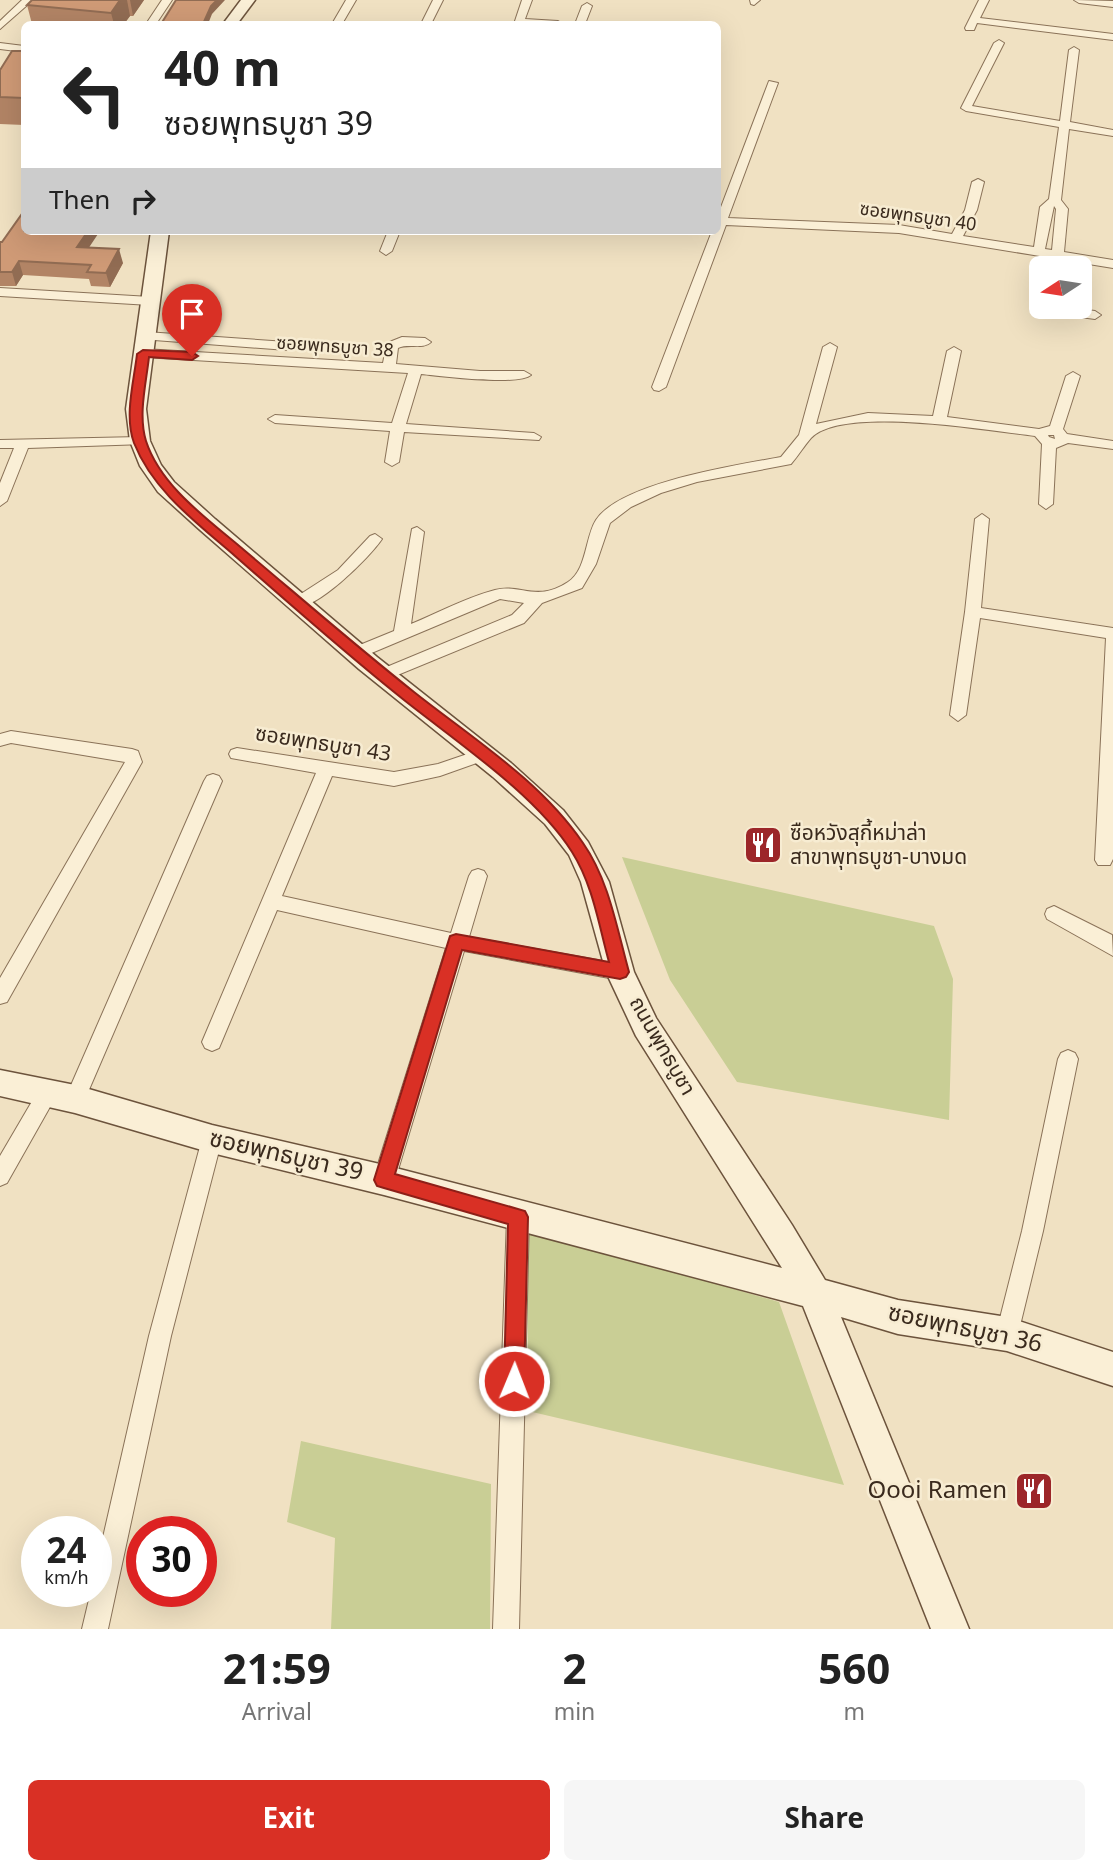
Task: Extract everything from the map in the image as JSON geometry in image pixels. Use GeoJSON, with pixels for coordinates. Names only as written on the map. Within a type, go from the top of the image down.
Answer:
{"type":"FeatureCollection","features":[{"type":"Feature","properties":{"kind":"main road"},"geometry":{"type":"LineString","coordinates":[[232,21],[248,0]]}},
{"type":"Feature","properties":{"kind":"main road","name":"ถนนพุทธบูชา"},"geometry":{"type":"LineString","coordinates":[[159,235],[136,409],[140,441],[150,466],[166,487],[298,603],[554,817],[579,849],[596,882],[620,972],[646,1027],[781,1236],[815,1294],[950,1629]]}},
{"type":"Feature","properties":{"kind":"street"},"geometry":{"type":"LineString","coordinates":[[0,26],[28,0]]}},
{"type":"Feature","properties":{"kind":"street"},"geometry":{"type":"LineString","coordinates":[[153,21],[167,0]]}},
{"type":"Feature","properties":{"kind":"street"},"geometry":{"type":"LineString","coordinates":[[339,21],[351,0]]}},
{"type":"Feature","properties":{"kind":"street"},"geometry":{"type":"LineString","coordinates":[[428,21],[439,0]]}},
{"type":"Feature","properties":{"kind":"street"},"geometry":{"type":"LineString","coordinates":[[520,21],[527,0]]}},
{"type":"Feature","properties":{"kind":"street"},"geometry":{"type":"LineString","coordinates":[[984,0],[972,24],[1113,37]]}},
{"type":"Feature","properties":{"kind":"street"},"geometry":{"type":"LineString","coordinates":[[1079,0],[1113,4]]}},
{"type":"Feature","properties":{"kind":"street"},"geometry":{"type":"LineString","coordinates":[[581,21],[587,6]]}},
{"type":"Feature","properties":{"kind":"street"},"geometry":{"type":"LineString","coordinates":[[999,43],[966,108],[1113,133]]}},
{"type":"Feature","properties":{"kind":"street"},"geometry":{"type":"LineString","coordinates":[[1057,256],[1062,209],[1055,200],[1074,50]]}},
{"type":"Feature","properties":{"kind":"street"},"geometry":{"type":"LineString","coordinates":[[721,218],[773,83]]}},
{"type":"Feature","properties":{"kind":"street"},"geometry":{"type":"LineString","coordinates":[[955,239],[971,210],[978,182]]}},
{"type":"Feature","properties":{"kind":"street"},"geometry":{"type":"LineString","coordinates":[[1039,252],[1046,207],[1055,200]]}},
{"type":"Feature","properties":{"kind":"street","name":"ซอยพุทธบูชา 40"},"geometry":{"type":"LineString","coordinates":[[721,221],[868,226],[1039,252],[1047,256]]}},
{"type":"Feature","properties":{"kind":"street"},"geometry":{"type":"LineString","coordinates":[[386,251],[392,235]]}},
{"type":"Feature","properties":{"kind":"street"},"geometry":{"type":"LineString","coordinates":[[659,387],[715,235]]}},
{"type":"Feature","properties":{"kind":"street","name":"ซอยพุทธบูชา 40"},"geometry":{"type":"LineString","coordinates":[[1092,263],[1113,264]]}},
{"type":"Feature","properties":{"kind":"street"},"geometry":{"type":"LineString","coordinates":[[0,292],[150,301]]}},
{"type":"Feature","properties":{"kind":"street"},"geometry":{"type":"LineString","coordinates":[[389,367],[392,346],[396,342],[425,342]]}},
{"type":"Feature","properties":{"kind":"street"},"geometry":{"type":"LineString","coordinates":[[144,345],[287,346]]}},
{"type":"Feature","properties":{"kind":"street","name":"ซอยพุทธบูชา 38"},"geometry":{"type":"LineString","coordinates":[[144,345],[415,370],[524,375]]}},
{"type":"Feature","properties":{"kind":"street"},"geometry":{"type":"LineString","coordinates":[[356,653],[499,594],[537,599],[565,591],[577,584],[588,564],[603,521],[626,504],[656,490],[695,478],[786,461],[806,435],[830,347]]}},
{"type":"Feature","properties":{"kind":"street"},"geometry":{"type":"LineString","coordinates":[[939,420],[954,351]]}},
{"type":"Feature","properties":{"kind":"street"},"geometry":{"type":"LineString","coordinates":[[392,462],[398,427],[415,370]]}},
{"type":"Feature","properties":{"kind":"street"},"geometry":{"type":"LineString","coordinates":[[1046,504],[1052,436],[1073,376]]}},
{"type":"Feature","properties":{"kind":"street"},"geometry":{"type":"LineString","coordinates":[[806,435],[825,425],[868,417],[939,420],[1113,445]]}},
{"type":"Feature","properties":{"kind":"street"},"geometry":{"type":"LineString","coordinates":[[275,419],[534,437]]}},
{"type":"Feature","properties":{"kind":"street"},"geometry":{"type":"LineString","coordinates":[[0,444],[140,441]]}},
{"type":"Feature","properties":{"kind":"street"},"geometry":{"type":"LineString","coordinates":[[0,501],[23,444]]}},
{"type":"Feature","properties":{"kind":"street"},"geometry":{"type":"LineString","coordinates":[[958,715],[973,612],[982,519]]}},
{"type":"Feature","properties":{"kind":"street"},"geometry":{"type":"LineString","coordinates":[[402,632],[417,532]]}},
{"type":"Feature","properties":{"kind":"street"},"geometry":{"type":"LineString","coordinates":[[298,603],[343,574],[375,539]]}},
{"type":"Feature","properties":{"kind":"street"},"geometry":{"type":"LineString","coordinates":[[383,676],[518,619],[537,599]]}},
{"type":"Feature","properties":{"kind":"street"},"geometry":{"type":"LineString","coordinates":[[973,612],[1113,634]]}},
{"type":"Feature","properties":{"kind":"street"},"geometry":{"type":"LineString","coordinates":[[1104,860],[1113,640]]}},
{"type":"Feature","properties":{"kind":"street"},"geometry":{"type":"LineString","coordinates":[[0,740],[10,737],[132,755],[134,762],[0,996]]}},
{"type":"Feature","properties":{"kind":"street","name":"ซอยพุทธบูชา 43"},"geometry":{"type":"LineString","coordinates":[[237,754],[394,779],[440,771],[482,755]]}},
{"type":"Feature","properties":{"kind":"street"},"geometry":{"type":"LineString","coordinates":[[212,1042],[327,768]]}},
{"type":"Feature","properties":{"kind":"street"},"geometry":{"type":"LineString","coordinates":[[0,1176],[61,1096],[213,781]]}},
{"type":"Feature","properties":{"kind":"street"},"geometry":{"type":"LineString","coordinates":[[384,1180],[478,876]]}},
{"type":"Feature","properties":{"kind":"street"},"geometry":{"type":"LineString","coordinates":[[271,901],[456,942],[620,972]]}},
{"type":"Feature","properties":{"kind":"street"},"geometry":{"type":"LineString","coordinates":[[1054,914],[1105,940],[1113,948]]}},
{"type":"Feature","properties":{"kind":"street"},"geometry":{"type":"LineString","coordinates":[[1007,1334],[1028,1260],[1043,1173],[1068,1059]]}},
{"type":"Feature","properties":{"kind":"street","name":"ซอยพุทธบูชา 39"},"geometry":{"type":"LineString","coordinates":[[0,1083],[61,1096],[212,1139],[384,1180],[815,1294]]}},
{"type":"Feature","properties":{"kind":"street"},"geometry":{"type":"LineString","coordinates":[[95,1629],[160,1336],[212,1139]]}},
{"type":"Feature","properties":{"kind":"street"},"geometry":{"type":"LineString","coordinates":[[506,1629],[518,1217]]}},
{"type":"Feature","properties":{"kind":"street","name":"ซอยพุทธบูชา 36"},"geometry":{"type":"LineString","coordinates":[[815,1294],[898,1317],[1007,1334],[1113,1369]]}},
{"type":"Feature","properties":{"kind":"green space"},"geometry":{"type":"Polygon","coordinates":[[[622,857],[934,926],[953,979],[949,1120],[737,1082],[670,980],[622,857]]]}},
{"type":"Feature","properties":{"kind":"green space"},"geometry":{"type":"Polygon","coordinates":[[[528,1229],[779,1302],[844,1485],[528,1411],[528,1229]]]}},
{"type":"Feature","properties":{"kind":"green space"},"geometry":{"type":"Polygon","coordinates":[[[301,1441],[491,1484],[490,1629],[331,1629],[335,1538],[287,1522],[301,1441]]]}},
{"type":"Feature","properties":{"kind":"building"},"geometry":{"type":"Polygon","coordinates":[[[32,0],[120,0],[111,13],[27,5],[32,0]]]}},
{"type":"Feature","properties":{"kind":"building"},"geometry":{"type":"Polygon","coordinates":[[[176,0],[217,0],[204,21],[163,21],[176,0]]]}},
{"type":"Feature","properties":{"kind":"building"},"geometry":{"type":"Polygon","coordinates":[[[12,51],[21,51],[21,98],[0,97],[0,70],[12,51]]]}},
{"type":"Feature","properties":{"kind":"building"},"geometry":{"type":"Polygon","coordinates":[[[21,215],[21,235],[85,235],[77,247],[119,249],[106,273],[87,272],[91,265],[19,261],[12,272],[0,272],[2,242],[21,215]]]}},
{"type":"Feature","properties":{"kind":"place","name":"ซือหวังสุกี้หม่าล่า สาขาพุทธบูชา-บางมด"},"geometry":{"type":"Point","coordinates":[763,845]}},
{"type":"Feature","properties":{"kind":"place","name":"Oooi Ramen"},"geometry":{"type":"Point","coordinates":[1034,1491]}},
{"type":"Feature","properties":{"kind":"route"},"geometry":{"type":"LineString","coordinates":[[192,356],[143,354],[136,409],[140,441],[150,466],[159,478],[179,500],[298,603],[502,770],[554,817],[579,849],[596,882],[620,972],[456,942],[384,1180],[518,1217],[514,1381]]}}]}
